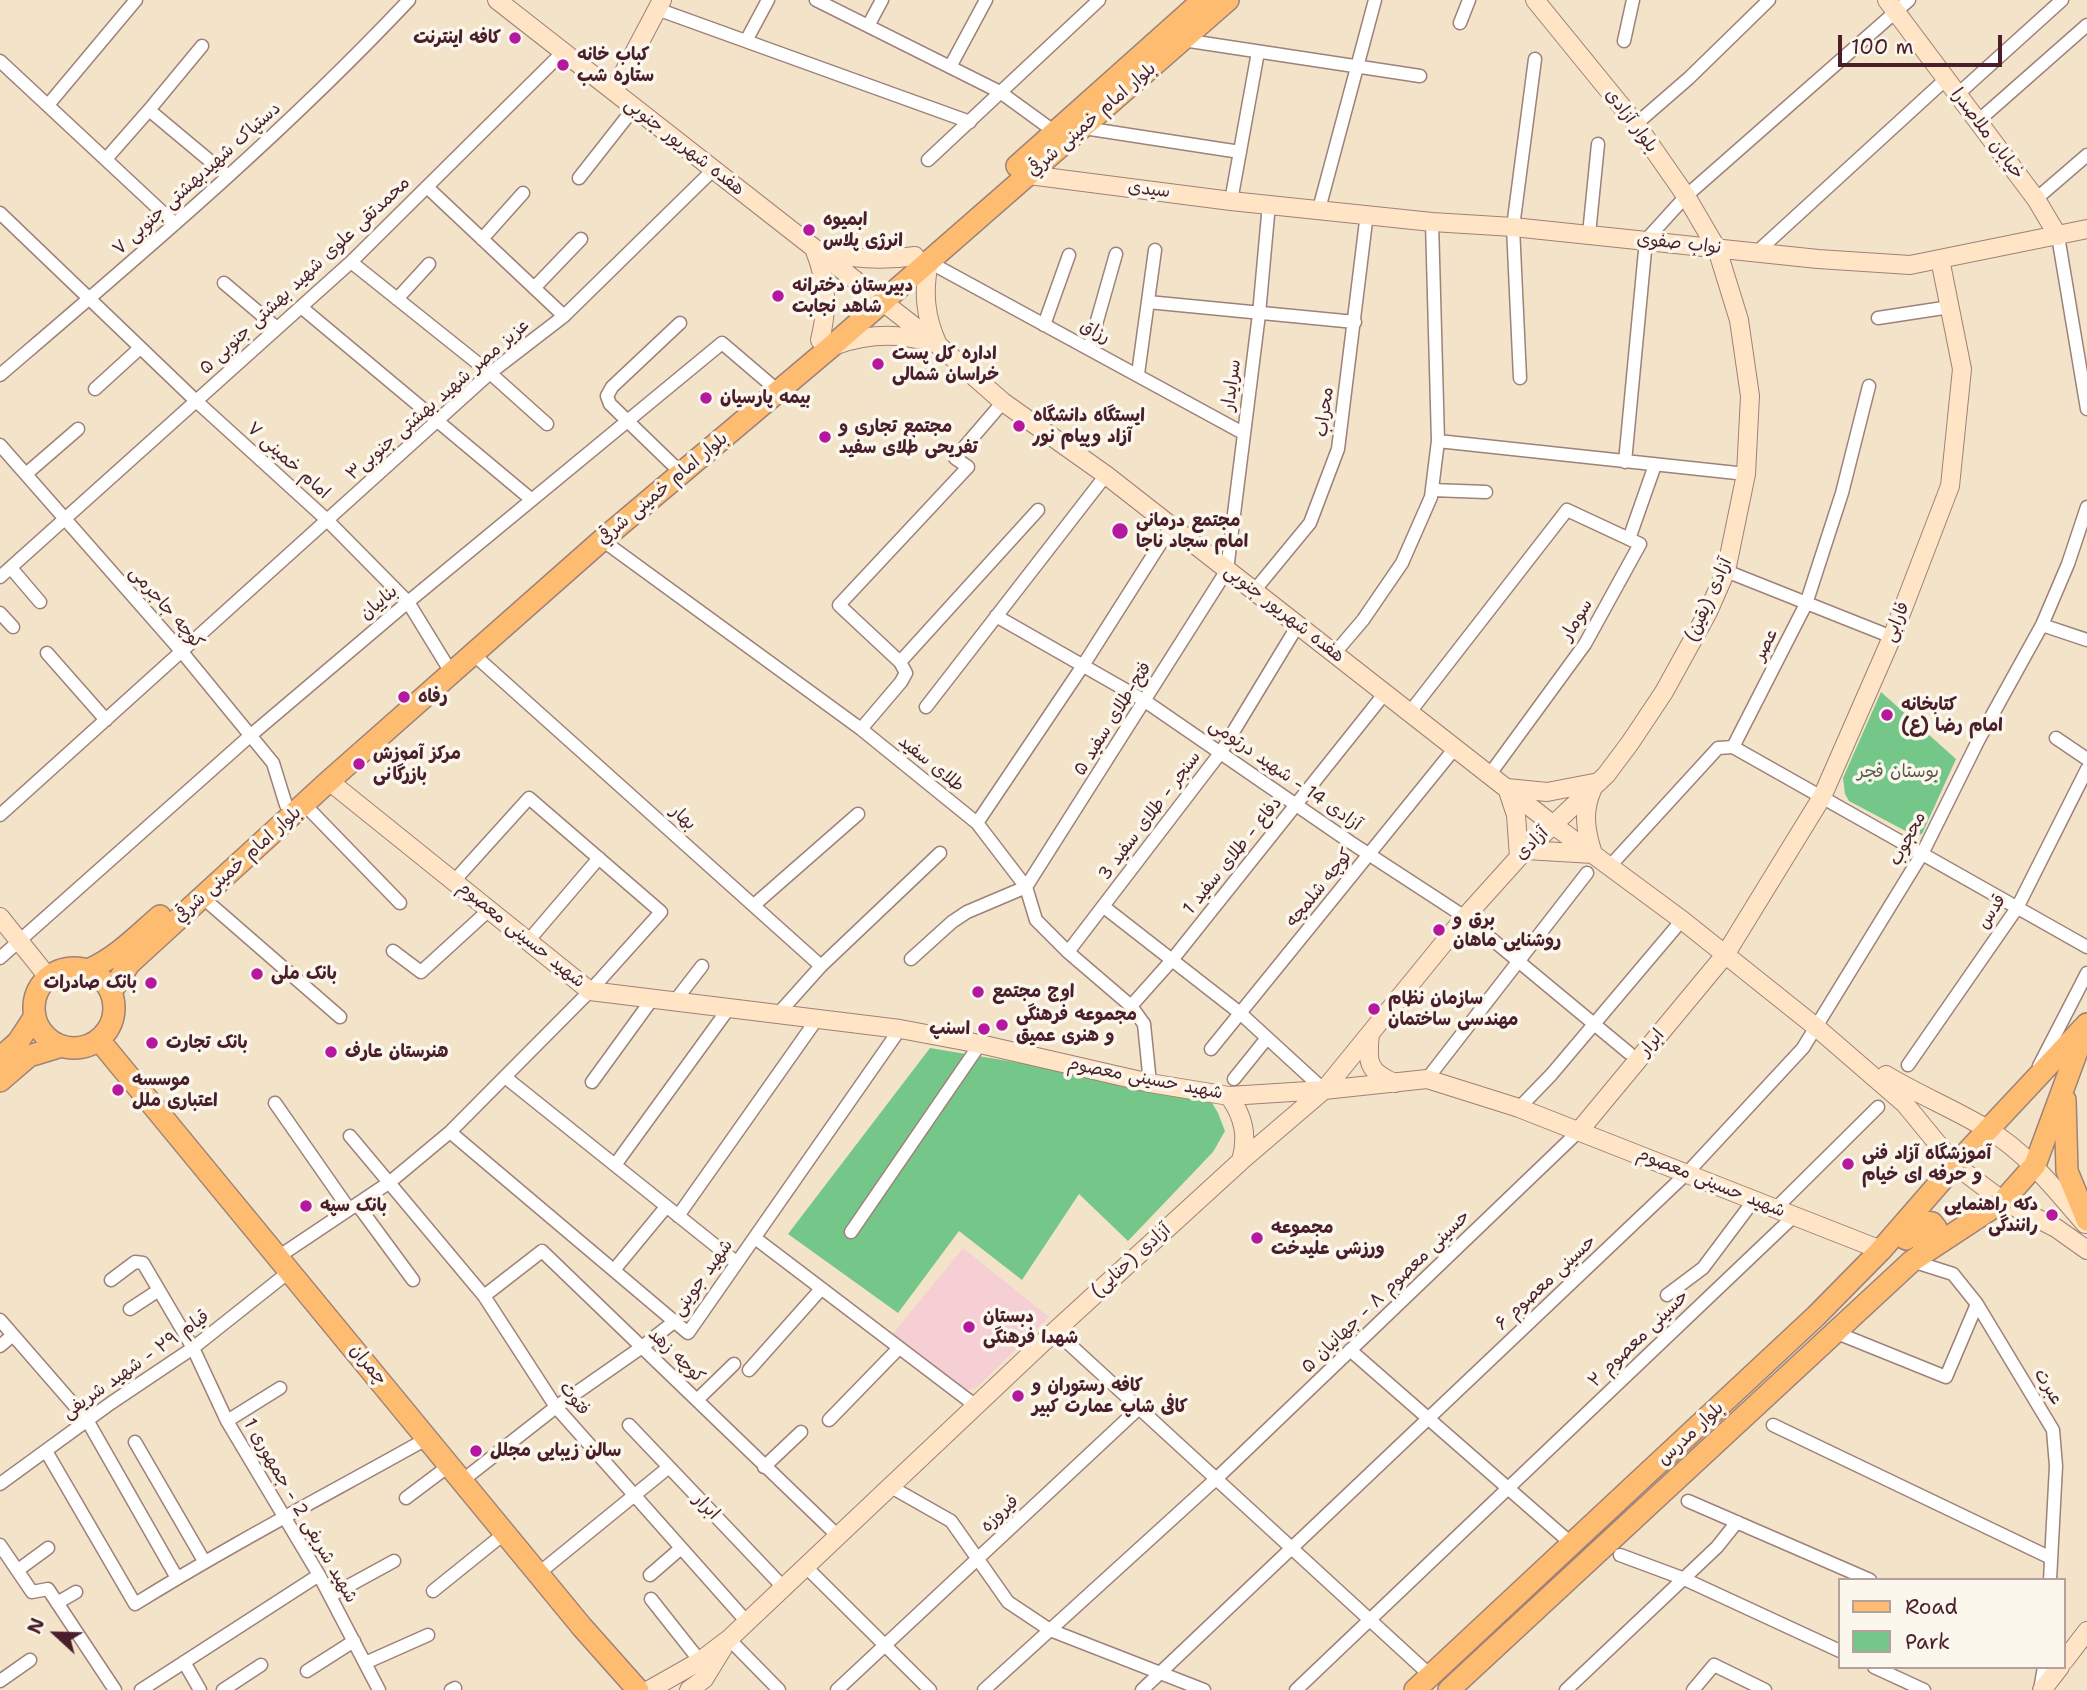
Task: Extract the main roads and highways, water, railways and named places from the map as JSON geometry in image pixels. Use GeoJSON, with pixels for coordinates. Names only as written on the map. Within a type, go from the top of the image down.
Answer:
{"type":"FeatureCollection","features":[{"type":"Feature","properties":{"kind":"main road","name":"هفده شهریور جنوبی"},"geometry":{"type":"LineString","coordinates":[[498,0],[938,345],[1003,402],[1105,475],[1552,824],[1725,955]]}},
{"type":"Feature","properties":{"kind":"main road","name":"بلوار امام خمینی شرقي"},"geometry":{"type":"LineString","coordinates":[[88,970],[105,963],[120,952],[295,804],[329,781],[877,298],[1028,170],[1050,144],[1203,0]]}},
{"type":"Feature","properties":{"kind":"main road","name":"بلوار امام خمینی شرقي"},"geometry":{"type":"LineString","coordinates":[[1050,144],[1083,128],[1228,0]]}},
{"type":"Feature","properties":{"kind":"main road"},"geometry":{"type":"LineString","coordinates":[[614,91],[660,4]]}},
{"type":"Feature","properties":{"kind":"main road","name":"بلوار آزادی"},"geometry":{"type":"LineString","coordinates":[[1543,4],[1636,124],[1686,196],[1717,249]]}},
{"type":"Feature","properties":{"kind":"main road","name":"خیابان ملاصدرا"},"geometry":{"type":"LineString","coordinates":[[1897,4],[1946,79],[2039,204],[2057,236]]}},
{"type":"Feature","properties":{"kind":"main road","name":"سیدی"},"geometry":{"type":"LineString","coordinates":[[1028,170],[1231,201],[1269,204]]}},
{"type":"Feature","properties":{"kind":"main road","name":"نواب صفوی"},"geometry":{"type":"LineString","coordinates":[[1269,204],[1432,222],[1513,227],[1717,249],[1910,265],[2087,229]]}},
{"type":"Feature","properties":{"kind":"main road"},"geometry":{"type":"LineString","coordinates":[[2033,241],[2040,226],[2039,204]]}},
{"type":"Feature","properties":{"kind":"main road","name":"آزادی (یقین)"},"geometry":{"type":"LineString","coordinates":[[1552,824],[1596,785],[1630,743],[1664,692],[1708,612],[1726,571],[1746,474],[1750,396],[1740,320],[1717,249]]}},
{"type":"Feature","properties":{"kind":"main road"},"geometry":{"type":"LineString","coordinates":[[815,251],[866,259],[922,259],[929,321],[938,345],[912,337],[885,334],[826,343],[825,286],[815,251]]}},
{"type":"Feature","properties":{"kind":"main road","name":"فارابی"},"geometry":{"type":"LineString","coordinates":[[1725,955],[1822,797],[1892,637],[1950,486],[1962,369],[1940,259]]}},
{"type":"Feature","properties":{"kind":"main road","name":"بلوار امام خمینی شرقي"},"geometry":{"type":"LineString","coordinates":[[111,992],[128,964],[446,664],[673,465],[771,384],[826,343]]}},
{"type":"Feature","properties":{"kind":"main road","name":"شهید حسینی معصوم"},"geometry":{"type":"LineString","coordinates":[[329,781],[590,991],[901,1029],[1150,1083],[1229,1096],[1324,1090],[1427,1079],[1520,1108],[1881,1250]]}},
{"type":"Feature","properties":{"kind":"main road"},"geometry":{"type":"LineString","coordinates":[[1596,785],[1588,801],[1586,825],[1593,854],[1519,857],[1516,815],[1507,788],[1548,792],[1596,785]]}},
{"type":"Feature","properties":{"kind":"main road","name":"آزادی"},"geometry":{"type":"LineString","coordinates":[[1519,857],[1552,824]]}},
{"type":"Feature","properties":{"kind":"main road","name":"آزادی (حنایی)"},"geometry":{"type":"LineString","coordinates":[[649,1690],[700,1661],[729,1640],[1055,1331],[1241,1161],[1324,1090],[1465,916],[1519,857]]}},
{"type":"Feature","properties":{"kind":"main road"},"geometry":{"type":"LineString","coordinates":[[0,917],[48,977]]}},
{"type":"Feature","properties":{"kind":"main road"},"geometry":{"type":"LineString","coordinates":[[1725,955],[1839,1046],[1905,1104],[1955,1165],[2003,1201],[2056,1228],[2087,1250]]}},
{"type":"Feature","properties":{"kind":"main road","name":"ابرار"},"geometry":{"type":"LineString","coordinates":[[1580,1131],[1725,955]]}},
{"type":"Feature","properties":{"kind":"main road"},"geometry":{"type":"LineString","coordinates":[[0,1058],[18,1042],[35,1016],[36,995],[48,977],[67,968],[88,970],[106,983],[114,1005],[108,1030],[99,1040],[75,1048],[62,1046],[45,1035],[35,1016]]}},
{"type":"Feature","properties":{"kind":"main road"},"geometry":{"type":"LineString","coordinates":[[2035,1165],[2075,1066],[2087,1024]]}},
{"type":"Feature","properties":{"kind":"main road"},"geometry":{"type":"LineString","coordinates":[[1989,1130],[2087,1024]]}},
{"type":"Feature","properties":{"kind":"main road"},"geometry":{"type":"LineString","coordinates":[[1370,1034],[1368,1059],[1374,1071],[1382,1078],[1395,1083]]}},
{"type":"Feature","properties":{"kind":"main road","name":"چمران"},"geometry":{"type":"LineString","coordinates":[[99,1040],[582,1627],[638,1690]]}},
{"type":"Feature","properties":{"kind":"main road"},"geometry":{"type":"LineString","coordinates":[[0,1081],[29,1056],[62,1046]]}},
{"type":"Feature","properties":{"kind":"main road"},"geometry":{"type":"LineString","coordinates":[[1839,1046],[1913,1091],[1989,1130],[2035,1165],[2087,1227]]}},
{"type":"Feature","properties":{"kind":"main road"},"geometry":{"type":"LineString","coordinates":[[2075,1066],[2067,1171],[2087,1220]]}},
{"type":"Feature","properties":{"kind":"main road"},"geometry":{"type":"LineString","coordinates":[[1229,1096],[1244,1127],[1241,1161]]}},
{"type":"Feature","properties":{"kind":"main road","name":"بلوار مدرس"},"geometry":{"type":"LineString","coordinates":[[1423,1683],[1816,1316],[1881,1250],[1989,1130]]}},
{"type":"Feature","properties":{"kind":"main road","name":"بلوار مدرس"},"geometry":{"type":"LineString","coordinates":[[1449,1690],[1916,1258],[2003,1201],[2035,1165]]}},
{"type":"Feature","properties":{"kind":"main road"},"geometry":{"type":"LineString","coordinates":[[1816,1316],[1864,1283],[1920,1225],[1925,1222],[1932,1223],[1937,1233],[1916,1258]]}},
{"type":"Feature","properties":{"kind":"main road"},"geometry":{"type":"LineString","coordinates":[[2066,1658],[2087,1631]]}},
{"type":"Feature","properties":{"kind":"main road","name":"آزادی (حنایی)"},"geometry":{"type":"LineString","coordinates":[[689,1690],[704,1679],[729,1640]]}},
{"type":"Feature","properties":{"kind":"main road"},"geometry":{"type":"LineString","coordinates":[[2041,1690],[2058,1669]]}},
{"type":"Feature","properties":{"kind":"place","name":"کافه اینترنت"},"geometry":{"type":"Point","coordinates":[515,38]}},
{"type":"Feature","properties":{"kind":"place","name":"کباب خانه ستاره شب"},"geometry":{"type":"Point","coordinates":[563,65]}},
{"type":"Feature","properties":{"kind":"place","name":"ابمیوه انرژی پلاس"},"geometry":{"type":"Point","coordinates":[809,230]}},
{"type":"Feature","properties":{"kind":"place","name":"دبیرستان دخترانه شاهد نجابت"},"geometry":{"type":"Point","coordinates":[778,296]}},
{"type":"Feature","properties":{"kind":"place","name":"اداره کل پست خراسان شمالی"},"geometry":{"type":"Point","coordinates":[878,364]}},
{"type":"Feature","properties":{"kind":"place","name":"بیمه پارسیان"},"geometry":{"type":"Point","coordinates":[706,398]}},
{"type":"Feature","properties":{"kind":"place","name":"ایستگاه دانشگاه آزاد وپیام نور"},"geometry":{"type":"Point","coordinates":[1019,426]}},
{"type":"Feature","properties":{"kind":"place","name":"مجتمع تجاری و تفریحی طلای سفید"},"geometry":{"type":"Point","coordinates":[825,437]}},
{"type":"Feature","properties":{"kind":"place","name":"مجتمع درمانی امام سجاد ناجا"},"geometry":{"type":"Point","coordinates":[1120,531]}},
{"type":"Feature","properties":{"kind":"place","name":"رفاه"},"geometry":{"type":"Point","coordinates":[404,697]}},
{"type":"Feature","properties":{"kind":"place","name":"کتابخانه امام رضا (ع)"},"geometry":{"type":"Point","coordinates":[1887,715]}},
{"type":"Feature","properties":{"kind":"place","name":"مرکز آموزش بازرگانی"},"geometry":{"type":"Point","coordinates":[359,764]}},
{"type":"Feature","properties":{"kind":"place","name":"برق و روشنایی ماهان"},"geometry":{"type":"Point","coordinates":[1439,930]}},
{"type":"Feature","properties":{"kind":"place","name":"بانک ملی"},"geometry":{"type":"Point","coordinates":[257,974]}},
{"type":"Feature","properties":{"kind":"place","name":"بانک صادرات"},"geometry":{"type":"Point","coordinates":[151,983]}},
{"type":"Feature","properties":{"kind":"place","name":"اوج مجتمع"},"geometry":{"type":"Point","coordinates":[978,992]}},
{"type":"Feature","properties":{"kind":"place","name":"سازمان نظام مهندسی ساختمان"},"geometry":{"type":"Point","coordinates":[1374,1009]}},
{"type":"Feature","properties":{"kind":"place","name":"مجموعه فرهنگی و هنری عمیق"},"geometry":{"type":"Point","coordinates":[1002,1025]}},
{"type":"Feature","properties":{"kind":"place","name":"اسنپ"},"geometry":{"type":"Point","coordinates":[984,1029]}},
{"type":"Feature","properties":{"kind":"place","name":"بانک تجارت"},"geometry":{"type":"Point","coordinates":[152,1043]}},
{"type":"Feature","properties":{"kind":"place","name":"هنرستان عارف"},"geometry":{"type":"Point","coordinates":[331,1052]}},
{"type":"Feature","properties":{"kind":"place","name":"موسسه اعتباری ملل"},"geometry":{"type":"Point","coordinates":[118,1090]}},
{"type":"Feature","properties":{"kind":"place","name":"آموزشگاه آزاد فنی و حرفه ای خیام"},"geometry":{"type":"Point","coordinates":[1848,1164]}},
{"type":"Feature","properties":{"kind":"place","name":"بانک سپه"},"geometry":{"type":"Point","coordinates":[306,1206]}},
{"type":"Feature","properties":{"kind":"place","name":"دکه راهنمایی رانندگی"},"geometry":{"type":"Point","coordinates":[2052,1215]}},
{"type":"Feature","properties":{"kind":"place","name":"مجموعه ورزشی علیدخت"},"geometry":{"type":"Point","coordinates":[1257,1238]}},
{"type":"Feature","properties":{"kind":"place","name":"دبستان شهدا فرهنگی"},"geometry":{"type":"Point","coordinates":[969,1327]}},
{"type":"Feature","properties":{"kind":"place","name":"کافه رستوران و کافی شاپ عمارت کبیر"},"geometry":{"type":"Point","coordinates":[1018,1396]}},
{"type":"Feature","properties":{"kind":"place","name":"سالن زیبایی مجلل"},"geometry":{"type":"Point","coordinates":[476,1451]}},
{"type":"Feature","properties":{"kind":"park label","name":"بوستان فجر"},"geometry":{"type":"Point","coordinates":[1898,772]}}]}
